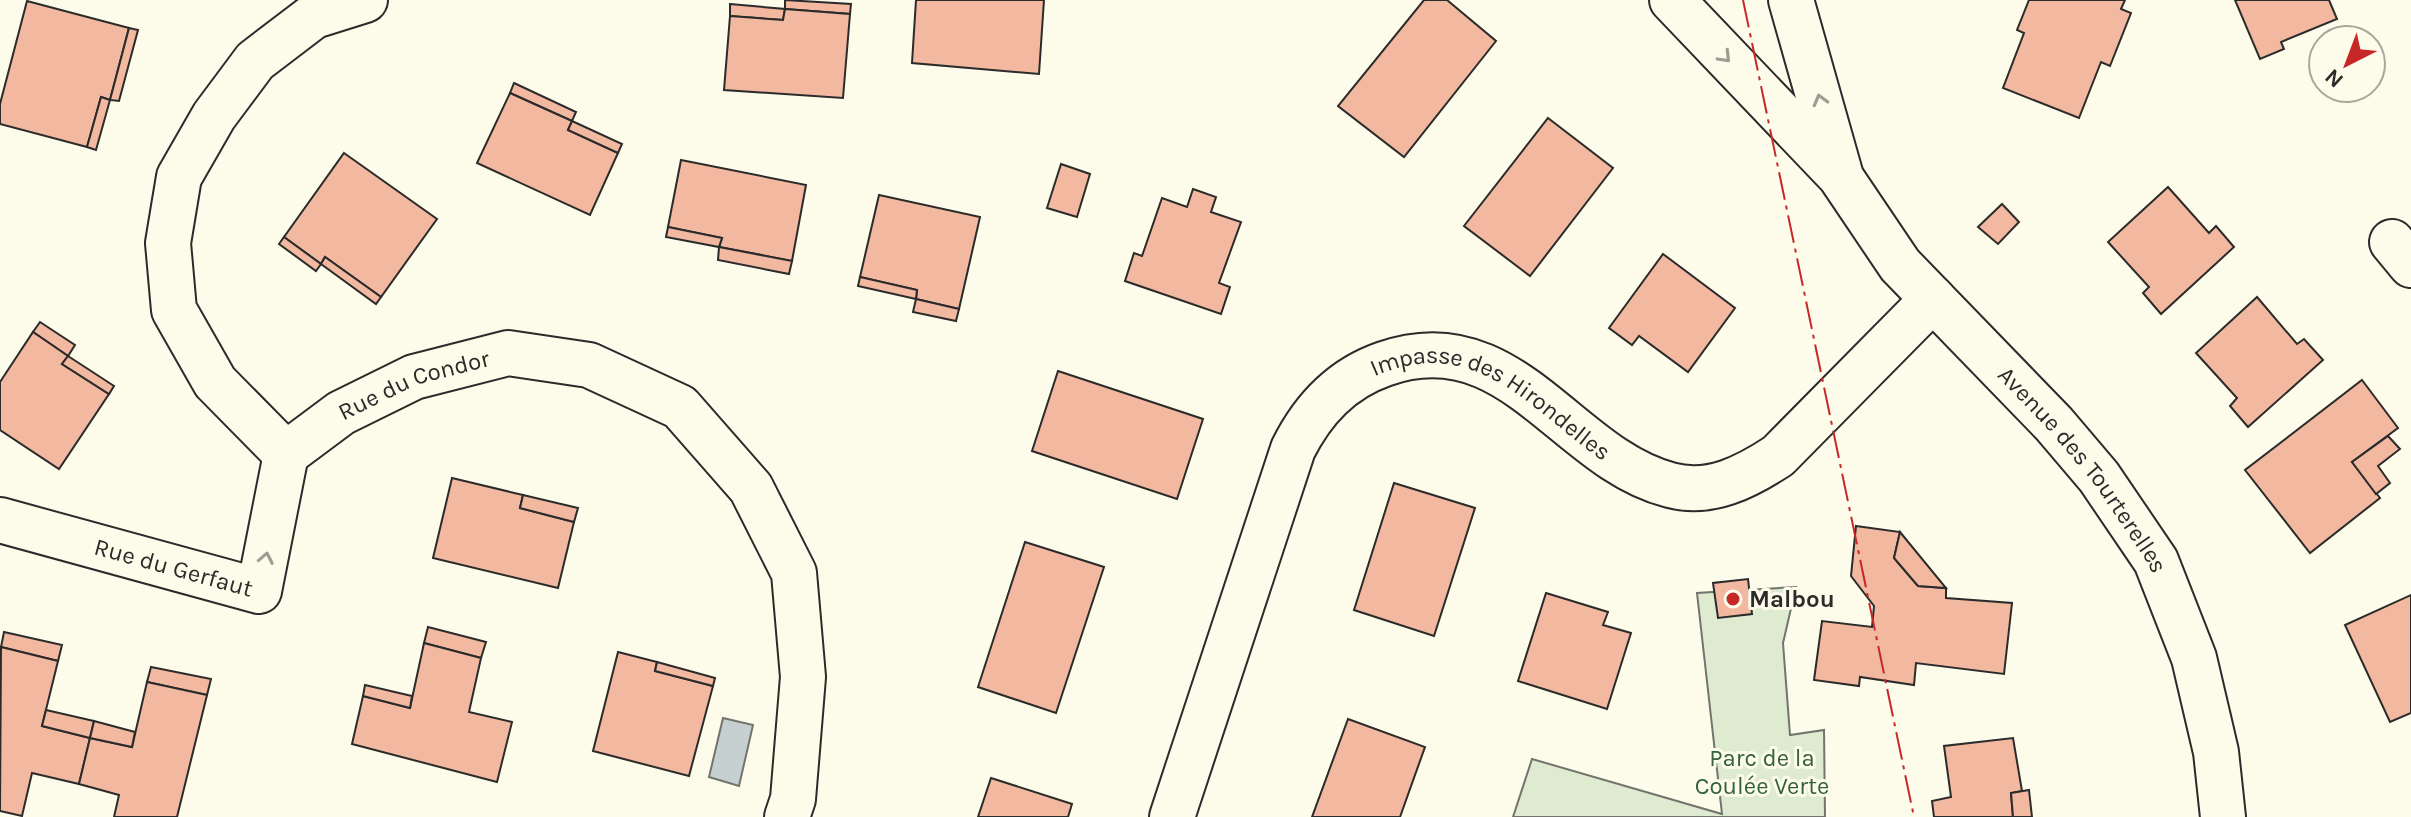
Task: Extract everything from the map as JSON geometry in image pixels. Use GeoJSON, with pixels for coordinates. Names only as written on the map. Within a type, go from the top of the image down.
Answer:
{"type":"FeatureCollection","features":[{"type":"Feature","properties":{"kind":"street"},"geometry":{"type":"LineString","coordinates":[[286,454],[215,382],[174,310],[168,243],[179,177],[214,116],[255,61],[314,16],[365,0]]}},
{"type":"Feature","properties":{"kind":"street","name":"Avenue des Tourterelles"},"geometry":{"type":"LineString","coordinates":[[1672,0],[1840,176],[1900,265],[2054,424],[2099,477],[2156,561],[2194,658],[2216,752],[2223,817]]}},
{"type":"Feature","properties":{"kind":"street","name":"Avenue des Tourterelles"},"geometry":{"type":"LineString","coordinates":[[1791,0],[1840,176]]}},
{"type":"Feature","properties":{"kind":"street","name":"Impasse des Hirondelles"},"geometry":{"type":"LineString","coordinates":[[1172,817],[1293,449],[1316,410],[1351,380],[1398,359],[1448,356],[1474,362],[1500,372],[1528,390],[1608,454],[1642,475],[1671,486],[1710,487],[1749,475],[1778,456],[1933,299]]}},
{"type":"Feature","properties":{"kind":"street","name":"Rue du Condor"},"geometry":{"type":"LineString","coordinates":[[286,454],[341,413],[414,377],[508,353],[589,365],[680,407],[751,488],[794,573],[803,677],[793,799],[787,817]]}},
{"type":"Feature","properties":{"kind":"street","name":"Rue du Gerfaut"},"geometry":{"type":"LineString","coordinates":[[0,520],[259,591],[286,454]]}},
{"type":"Feature","properties":{"kind":"green space","name":"Parc de la Coulée Verte"},"geometry":{"type":"Polygon","coordinates":[[[1796,587],[1783,643],[1790,735],[1824,730],[1825,817],[1513,817],[1532,759],[1722,814],[1697,593],[1796,587]]]}},
{"type":"Feature","properties":{"kind":"shaded area"},"geometry":{"type":"Polygon","coordinates":[[[723,718],[753,725],[739,786],[709,777],[723,718]]]}},
{"type":"Feature","properties":{"kind":"building"},"geometry":{"type":"Polygon","coordinates":[[[785,0],[851,4],[850,14],[785,9],[785,0]]]}},
{"type":"Feature","properties":{"kind":"building"},"geometry":{"type":"Polygon","coordinates":[[[916,0],[1044,0],[1039,74],[912,63],[916,0]]]}},
{"type":"Feature","properties":{"kind":"building"},"geometry":{"type":"Polygon","coordinates":[[[1424,0],[1447,0],[1496,41],[1404,157],[1338,106],[1424,0]]]}},
{"type":"Feature","properties":{"kind":"building"},"geometry":{"type":"Polygon","coordinates":[[[2029,0],[2125,0],[2121,9],[2131,13],[2110,66],[2101,62],[2079,118],[2003,88],[2024,33],[2017,30],[2029,0]]]}},
{"type":"Feature","properties":{"kind":"building"},"geometry":{"type":"Polygon","coordinates":[[[2235,0],[2329,0],[2337,19],[2325,24],[2307,24],[2307,31],[2281,42],[2284,49],[2260,59],[2235,0]]]}},
{"type":"Feature","properties":{"kind":"building"},"geometry":{"type":"Polygon","coordinates":[[[27,1],[129,28],[110,100],[101,97],[87,147],[0,124],[0,104],[27,1]]]}},
{"type":"Feature","properties":{"kind":"building"},"geometry":{"type":"Polygon","coordinates":[[[730,4],[785,9],[783,20],[730,16],[730,4]]]}},
{"type":"Feature","properties":{"kind":"building"},"geometry":{"type":"Polygon","coordinates":[[[785,9],[850,14],[843,98],[724,90],[730,16],[783,20],[785,9]]]}},
{"type":"Feature","properties":{"kind":"building"},"geometry":{"type":"Polygon","coordinates":[[[129,28],[138,30],[119,101],[110,100],[129,28]]]}},
{"type":"Feature","properties":{"kind":"building"},"geometry":{"type":"Polygon","coordinates":[[[514,83],[576,112],[572,121],[510,93],[514,83]]]}},
{"type":"Feature","properties":{"kind":"building"},"geometry":{"type":"Polygon","coordinates":[[[510,93],[572,121],[568,130],[618,153],[590,215],[477,163],[510,93]]]}},
{"type":"Feature","properties":{"kind":"building"},"geometry":{"type":"Polygon","coordinates":[[[101,97],[110,100],[96,150],[87,147],[101,97]]]}},
{"type":"Feature","properties":{"kind":"building"},"geometry":{"type":"Polygon","coordinates":[[[1548,118],[1613,168],[1530,276],[1464,226],[1548,118]]]}},
{"type":"Feature","properties":{"kind":"building"},"geometry":{"type":"Polygon","coordinates":[[[572,121],[622,144],[618,153],[568,130],[572,121]]]}},
{"type":"Feature","properties":{"kind":"building"},"geometry":{"type":"Polygon","coordinates":[[[344,153],[437,219],[381,297],[325,257],[321,264],[284,237],[344,153]]]}},
{"type":"Feature","properties":{"kind":"building"},"geometry":{"type":"Polygon","coordinates":[[[681,160],[806,185],[792,261],[719,247],[722,238],[668,227],[681,160]]]}},
{"type":"Feature","properties":{"kind":"building"},"geometry":{"type":"Polygon","coordinates":[[[1061,164],[1090,174],[1077,217],[1047,208],[1061,164]]]}},
{"type":"Feature","properties":{"kind":"building"},"geometry":{"type":"Polygon","coordinates":[[[2168,187],[2209,233],[2216,226],[2234,247],[2161,314],[2143,293],[2149,287],[2108,242],[2168,187]]]}},
{"type":"Feature","properties":{"kind":"building"},"geometry":{"type":"Polygon","coordinates":[[[1193,189],[1216,197],[1211,212],[1241,222],[1219,283],[1230,287],[1221,314],[1125,281],[1134,253],[1142,256],[1162,198],[1187,207],[1193,189]]]}},
{"type":"Feature","properties":{"kind":"building"},"geometry":{"type":"Polygon","coordinates":[[[879,195],[980,217],[959,309],[916,299],[917,290],[860,277],[879,195]]]}},
{"type":"Feature","properties":{"kind":"building"},"geometry":{"type":"Polygon","coordinates":[[[2002,204],[2019,222],[1998,244],[1978,227],[2002,204]]]}},
{"type":"Feature","properties":{"kind":"building"},"geometry":{"type":"Polygon","coordinates":[[[668,227],[722,238],[719,247],[666,237],[668,227]]]}},
{"type":"Feature","properties":{"kind":"building"},"geometry":{"type":"Polygon","coordinates":[[[284,237],[321,264],[316,271],[279,244],[284,237]]]}},
{"type":"Feature","properties":{"kind":"building"},"geometry":{"type":"Polygon","coordinates":[[[719,247],[792,261],[789,274],[718,260],[719,247]]]}},
{"type":"Feature","properties":{"kind":"building"},"geometry":{"type":"Polygon","coordinates":[[[1663,254],[1735,308],[1688,372],[1639,336],[1632,345],[1609,328],[1663,254]]]}},
{"type":"Feature","properties":{"kind":"building"},"geometry":{"type":"Polygon","coordinates":[[[325,257],[381,297],[376,304],[321,264],[325,257]]]}},
{"type":"Feature","properties":{"kind":"building"},"geometry":{"type":"Polygon","coordinates":[[[860,277],[917,290],[916,299],[858,286],[860,277]]]}},
{"type":"Feature","properties":{"kind":"building"},"geometry":{"type":"Polygon","coordinates":[[[2257,297],[2297,344],[2304,339],[2323,360],[2248,427],[2230,406],[2237,398],[2196,353],[2257,297]]]}},
{"type":"Feature","properties":{"kind":"building"},"geometry":{"type":"Polygon","coordinates":[[[916,299],[959,309],[956,321],[913,312],[916,299]]]}},
{"type":"Feature","properties":{"kind":"building"},"geometry":{"type":"Polygon","coordinates":[[[40,322],[75,345],[68,356],[33,332],[40,322]]]}},
{"type":"Feature","properties":{"kind":"building"},"geometry":{"type":"Polygon","coordinates":[[[33,332],[68,356],[62,364],[109,394],[59,469],[0,430],[0,382],[33,332]]]}},
{"type":"Feature","properties":{"kind":"building"},"geometry":{"type":"Polygon","coordinates":[[[68,356],[114,386],[109,394],[62,364],[68,356]]]}},
{"type":"Feature","properties":{"kind":"building"},"geometry":{"type":"Polygon","coordinates":[[[1058,371],[1203,419],[1177,499],[1032,451],[1058,371]]]}},
{"type":"Feature","properties":{"kind":"building"},"geometry":{"type":"Polygon","coordinates":[[[2362,380],[2398,428],[2352,462],[2380,498],[2310,553],[2245,470],[2362,380]]]}},
{"type":"Feature","properties":{"kind":"building"},"geometry":{"type":"Polygon","coordinates":[[[2388,436],[2400,449],[2378,466],[2390,483],[2376,494],[2352,462],[2388,436]]]}},
{"type":"Feature","properties":{"kind":"building"},"geometry":{"type":"Polygon","coordinates":[[[452,478],[523,495],[520,508],[574,522],[558,588],[433,558],[452,478]]]}},
{"type":"Feature","properties":{"kind":"building"},"geometry":{"type":"Polygon","coordinates":[[[1394,483],[1475,508],[1434,636],[1354,610],[1394,483]]]}},
{"type":"Feature","properties":{"kind":"building"},"geometry":{"type":"Polygon","coordinates":[[[523,495],[578,508],[574,522],[520,508],[523,495]]]}},
{"type":"Feature","properties":{"kind":"building"},"geometry":{"type":"Polygon","coordinates":[[[1856,526],[1900,532],[1894,558],[1918,586],[1946,588],[1946,598],[2012,603],[2004,674],[1916,663],[1914,685],[1860,677],[1859,686],[1814,680],[1822,621],[1872,627],[1874,606],[1851,576],[1856,526]]]}},
{"type":"Feature","properties":{"kind":"building"},"geometry":{"type":"Polygon","coordinates":[[[1900,532],[1946,588],[1918,586],[1894,558],[1900,532]]]}},
{"type":"Feature","properties":{"kind":"building"},"geometry":{"type":"Polygon","coordinates":[[[1025,542],[1104,567],[1056,713],[978,687],[1025,542]]]}},
{"type":"Feature","properties":{"kind":"building","name":"Malbou"},"geometry":{"type":"Polygon","coordinates":[[[1748,579],[1752,614],[1718,618],[1713,583],[1748,579]]]}},
{"type":"Feature","properties":{"kind":"building"},"geometry":{"type":"Polygon","coordinates":[[[1546,593],[1608,612],[1603,625],[1631,633],[1607,709],[1518,681],[1546,593]]]}},
{"type":"Feature","properties":{"kind":"building"},"geometry":{"type":"Polygon","coordinates":[[[2411,595],[2411,713],[2390,722],[2345,625],[2411,595]]]}},
{"type":"Feature","properties":{"kind":"building"},"geometry":{"type":"Polygon","coordinates":[[[428,627],[486,642],[481,658],[424,643],[428,627]]]}},
{"type":"Feature","properties":{"kind":"building"},"geometry":{"type":"Polygon","coordinates":[[[4,632],[62,645],[58,661],[1,647],[4,632]]]}},
{"type":"Feature","properties":{"kind":"building"},"geometry":{"type":"Polygon","coordinates":[[[424,643],[481,658],[469,712],[512,722],[497,782],[352,744],[363,696],[410,708],[424,643]]]}},
{"type":"Feature","properties":{"kind":"building"},"geometry":{"type":"Polygon","coordinates":[[[1,647],[58,661],[42,726],[90,738],[79,784],[32,773],[22,816],[0,811],[1,647]]]}},
{"type":"Feature","properties":{"kind":"building"},"geometry":{"type":"Polygon","coordinates":[[[618,652],[657,662],[655,671],[713,686],[689,776],[593,751],[618,652]]]}},
{"type":"Feature","properties":{"kind":"building"},"geometry":{"type":"Polygon","coordinates":[[[657,662],[715,678],[713,686],[655,671],[657,662]]]}},
{"type":"Feature","properties":{"kind":"building"},"geometry":{"type":"Polygon","coordinates":[[[151,667],[211,679],[207,695],[147,682],[151,667]]]}},
{"type":"Feature","properties":{"kind":"building"},"geometry":{"type":"Polygon","coordinates":[[[147,682],[207,695],[177,817],[114,817],[119,795],[79,784],[90,738],[132,747],[147,682]]]}},
{"type":"Feature","properties":{"kind":"building"},"geometry":{"type":"Polygon","coordinates":[[[365,685],[412,696],[410,708],[363,696],[365,685]]]}},
{"type":"Feature","properties":{"kind":"building"},"geometry":{"type":"Polygon","coordinates":[[[46,710],[94,721],[90,738],[42,726],[46,710]]]}},
{"type":"Feature","properties":{"kind":"building"},"geometry":{"type":"Polygon","coordinates":[[[1348,719],[1425,747],[1400,817],[1312,817],[1348,719]]]}},
{"type":"Feature","properties":{"kind":"building"},"geometry":{"type":"Polygon","coordinates":[[[94,721],[135,732],[132,747],[90,738],[94,721]]]}},
{"type":"Feature","properties":{"kind":"building"},"geometry":{"type":"Polygon","coordinates":[[[2013,738],[2022,791],[2011,793],[2013,817],[1934,817],[1932,801],[1951,797],[1944,746],[2013,738]]]}},
{"type":"Feature","properties":{"kind":"building"},"geometry":{"type":"Polygon","coordinates":[[[991,778],[1072,804],[1068,817],[978,817],[991,778]]]}},
{"type":"Feature","properties":{"kind":"building"},"geometry":{"type":"Polygon","coordinates":[[[2029,790],[2032,817],[2013,817],[2011,793],[2029,790]]]}},
{"type":"Feature","properties":{"kind":"power"},"geometry":{"type":"LineString","coordinates":[[1743,0],[1914,817]]}},
{"type":"Feature","properties":{"kind":"place","name":"Malbou"},"geometry":{"type":"Point","coordinates":[1733,599]}}]}
